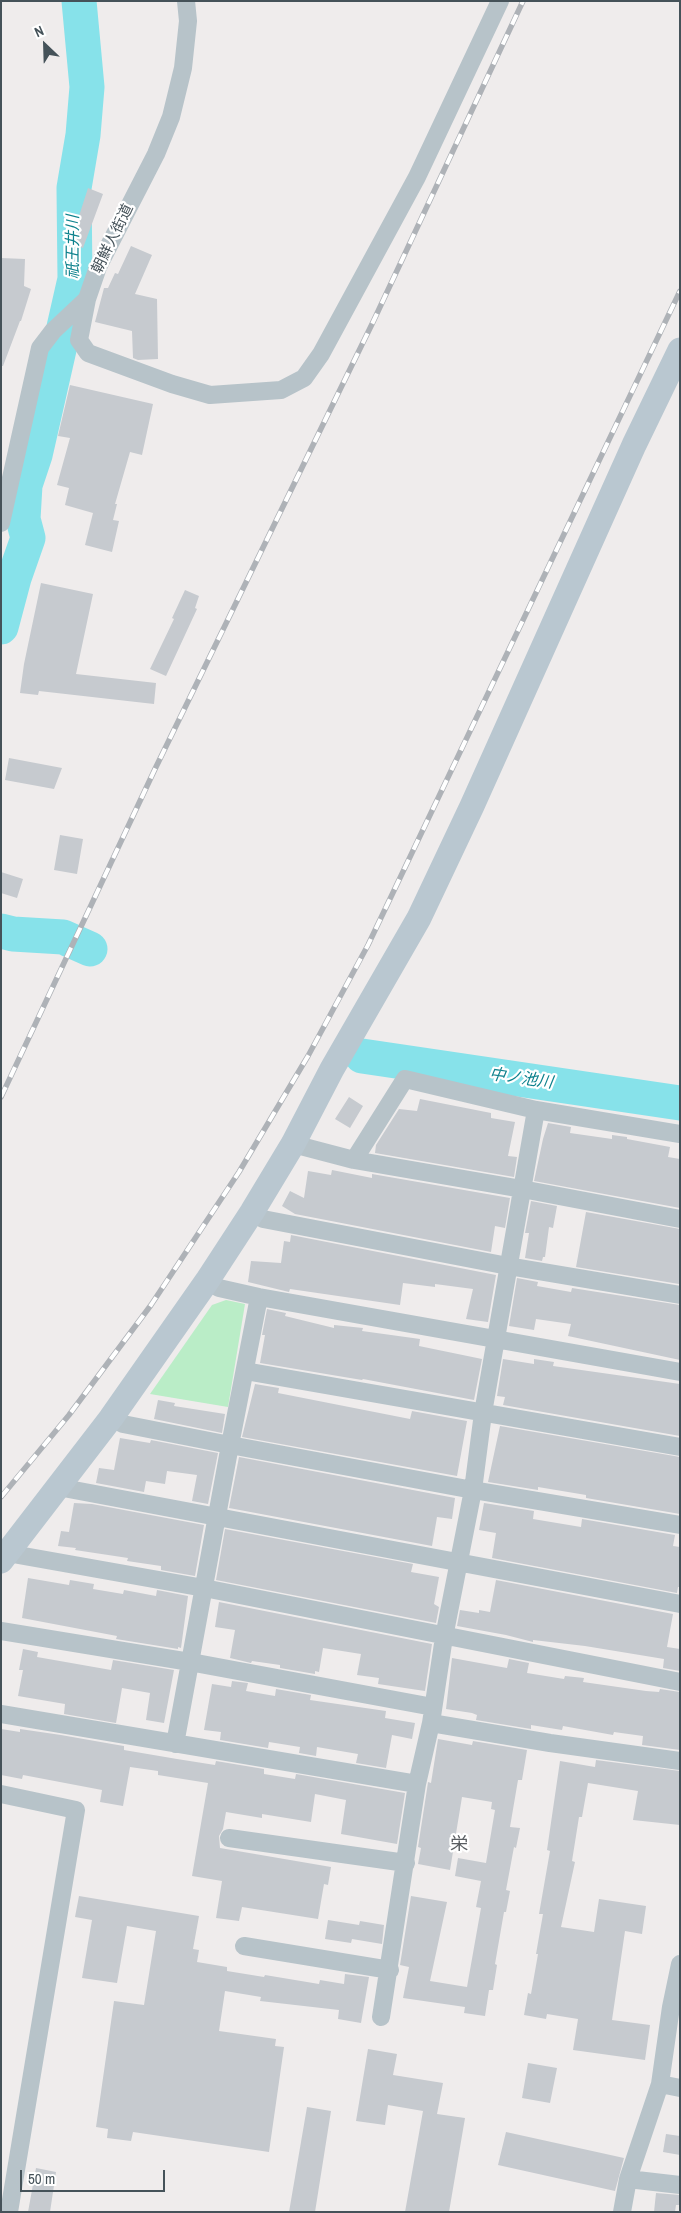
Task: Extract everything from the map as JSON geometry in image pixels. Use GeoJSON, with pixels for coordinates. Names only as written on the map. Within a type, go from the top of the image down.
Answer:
{"type":"FeatureCollection","features":[{"type":"Feature","properties":{"kind":"street","name":"朝鮮人街道"},"geometry":{"type":"LineString","coordinates":[[1,523],[40,348],[53,331],[82,304],[98,267],[156,154],[171,117],[183,68],[188,21],[186,1]]}},
{"type":"Feature","properties":{"kind":"street"},"geometry":{"type":"LineString","coordinates":[[82,304],[79,340],[88,353],[163,381],[210,395],[281,390],[304,378],[321,354],[417,177],[500,1]]}},
{"type":"Feature","properties":{"kind":"street"},"geometry":{"type":"LineString","coordinates":[[680,350],[630,454],[472,806],[418,918],[336,1061],[293,1144],[207,1281],[112,1418],[4,1557],[204,1588],[444,1637],[680,1682]]}},
{"type":"Feature","properties":{"kind":"street"},"geometry":{"type":"LineString","coordinates":[[354,1160],[405,1079],[536,1110],[680,1134]]}},
{"type":"Feature","properties":{"kind":"street"},"geometry":{"type":"LineString","coordinates":[[381,2017],[390,1970],[416,1784],[432,1715],[444,1637],[473,1490],[483,1413],[536,1110]]}},
{"type":"Feature","properties":{"kind":"street"},"geometry":{"type":"LineString","coordinates":[[293,1144],[354,1160],[680,1219]]}},
{"type":"Feature","properties":{"kind":"street"},"geometry":{"type":"LineString","coordinates":[[252,1212],[263,1219],[508,1266],[680,1295]]}},
{"type":"Feature","properties":{"kind":"street"},"geometry":{"type":"LineString","coordinates":[[207,1281],[219,1288],[259,1297],[680,1372]]}},
{"type":"Feature","properties":{"kind":"street"},"geometry":{"type":"LineString","coordinates":[[175,1744],[259,1297]]}},
{"type":"Feature","properties":{"kind":"street"},"geometry":{"type":"LineString","coordinates":[[245,1371],[680,1448]]}},
{"type":"Feature","properties":{"kind":"street"},"geometry":{"type":"LineString","coordinates":[[112,1418],[123,1424],[230,1445],[473,1490],[680,1525]]}},
{"type":"Feature","properties":{"kind":"street"},"geometry":{"type":"LineString","coordinates":[[58,1488],[680,1604]]}},
{"type":"Feature","properties":{"kind":"street"},"geometry":{"type":"LineString","coordinates":[[1,1632],[190,1662],[550,1743],[680,1761]]}},
{"type":"Feature","properties":{"kind":"street"},"geometry":{"type":"LineString","coordinates":[[1,1714],[416,1784]]}},
{"type":"Feature","properties":{"kind":"street"},"geometry":{"type":"LineString","coordinates":[[1,1794],[76,1810],[9,2212]]}},
{"type":"Feature","properties":{"kind":"street"},"geometry":{"type":"LineString","coordinates":[[229,1838],[406,1863]]}},
{"type":"Feature","properties":{"kind":"street"},"geometry":{"type":"LineString","coordinates":[[244,1946],[390,1970]]}},
{"type":"Feature","properties":{"kind":"street"},"geometry":{"type":"LineString","coordinates":[[622,2212],[628,2179],[660,2084],[675,2007],[680,1964]]}},
{"type":"Feature","properties":{"kind":"street"},"geometry":{"type":"LineString","coordinates":[[660,2084],[680,2088]]}},
{"type":"Feature","properties":{"kind":"street"},"geometry":{"type":"LineString","coordinates":[[628,2179],[680,2185]]}},
{"type":"Feature","properties":{"kind":"green space"},"geometry":{"type":"Polygon","coordinates":[[[226,1300],[245,1304],[228,1407],[150,1394],[212,1305],[226,1300]]]}},
{"type":"Feature","properties":{"kind":"building"},"geometry":{"type":"Polygon","coordinates":[[[88,188],[103,194],[83,248],[70,244],[88,188]]]}},
{"type":"Feature","properties":{"kind":"building"},"geometry":{"type":"Polygon","coordinates":[[[131,246],[152,255],[135,294],[157,299],[158,359],[138,360],[133,358],[132,331],[95,322],[104,288],[108,288],[115,273],[118,274],[131,246]]]}},
{"type":"Feature","properties":{"kind":"building"},"geometry":{"type":"Polygon","coordinates":[[[1,258],[25,259],[24,286],[31,289],[21,321],[3,366],[1,366],[1,258]]]}},
{"type":"Feature","properties":{"kind":"building"},"geometry":{"type":"Polygon","coordinates":[[[70,385],[153,404],[142,455],[130,452],[115,504],[117,504],[113,520],[119,521],[112,552],[85,545],[93,513],[65,505],[69,488],[57,485],[70,438],[58,436],[70,385]]]}},
{"type":"Feature","properties":{"kind":"building"},"geometry":{"type":"Polygon","coordinates":[[[41,583],[93,594],[76,674],[156,683],[154,704],[39,691],[38,695],[20,693],[24,664],[41,583]]]}},
{"type":"Feature","properties":{"kind":"building"},"geometry":{"type":"Polygon","coordinates":[[[185,590],[199,596],[195,608],[197,609],[166,676],[150,669],[174,619],[172,618],[185,590]]]}},
{"type":"Feature","properties":{"kind":"building"},"geometry":{"type":"Polygon","coordinates":[[[9,758],[62,768],[54,789],[5,780],[9,758]]]}},
{"type":"Feature","properties":{"kind":"building"},"geometry":{"type":"Polygon","coordinates":[[[60,835],[83,839],[77,874],[54,870],[60,835]]]}},
{"type":"Feature","properties":{"kind":"building"},"geometry":{"type":"Polygon","coordinates":[[[1,872],[23,879],[17,898],[1,893],[1,872]]]}},
{"type":"Feature","properties":{"kind":"building"},"geometry":{"type":"Polygon","coordinates":[[[349,1097],[363,1106],[350,1128],[335,1119],[349,1097]]]}},
{"type":"Feature","properties":{"kind":"building"},"geometry":{"type":"Polygon","coordinates":[[[420,1099],[491,1113],[491,1118],[515,1122],[508,1156],[517,1157],[514,1177],[375,1153],[376,1145],[399,1109],[417,1111],[420,1099]]]}},
{"type":"Feature","properties":{"kind":"building"},"geometry":{"type":"Polygon","coordinates":[[[548,1123],[571,1127],[570,1133],[612,1139],[612,1135],[627,1137],[627,1139],[670,1147],[668,1157],[680,1159],[680,1208],[534,1181],[548,1123]]]}},
{"type":"Feature","properties":{"kind":"building"},"geometry":{"type":"Polygon","coordinates":[[[332,1170],[372,1178],[372,1174],[510,1198],[505,1228],[495,1226],[491,1252],[295,1214],[282,1206],[290,1191],[304,1198],[308,1171],[331,1175],[332,1170]]]}},
{"type":"Feature","properties":{"kind":"building"},"geometry":{"type":"Polygon","coordinates":[[[531,1201],[557,1206],[553,1228],[549,1227],[545,1257],[543,1257],[542,1261],[525,1258],[529,1233],[525,1233],[531,1201]]]}},
{"type":"Feature","properties":{"kind":"building"},"geometry":{"type":"Polygon","coordinates":[[[586,1212],[680,1229],[679,1284],[576,1267],[586,1212]]]}},
{"type":"Feature","properties":{"kind":"building"},"geometry":{"type":"Polygon","coordinates":[[[291,1235],[496,1275],[488,1322],[466,1319],[473,1289],[435,1284],[435,1287],[403,1283],[400,1305],[290,1289],[289,1292],[248,1282],[251,1261],[281,1263],[284,1241],[290,1242],[291,1235]]]}},
{"type":"Feature","properties":{"kind":"building"},"geometry":{"type":"Polygon","coordinates":[[[517,1278],[538,1282],[537,1286],[571,1292],[572,1288],[680,1305],[680,1360],[568,1336],[571,1324],[536,1319],[534,1330],[509,1326],[517,1278]]]}},
{"type":"Feature","properties":{"kind":"building"},"geometry":{"type":"Polygon","coordinates":[[[267,1309],[286,1313],[285,1316],[334,1328],[334,1325],[363,1328],[362,1331],[420,1339],[419,1346],[482,1359],[474,1400],[363,1379],[260,1363],[265,1335],[262,1335],[267,1309]]]}},
{"type":"Feature","properties":{"kind":"building"},"geometry":{"type":"Polygon","coordinates":[[[503,1359],[534,1364],[534,1359],[554,1362],[553,1366],[680,1384],[680,1436],[503,1405],[505,1397],[497,1396],[503,1359]]]}},
{"type":"Feature","properties":{"kind":"building"},"geometry":{"type":"Polygon","coordinates":[[[255,1384],[279,1388],[278,1393],[410,1419],[412,1411],[467,1421],[457,1476],[242,1437],[255,1384]]]}},
{"type":"Feature","properties":{"kind":"building"},"geometry":{"type":"Polygon","coordinates":[[[158,1400],[175,1403],[174,1406],[225,1414],[222,1433],[154,1419],[158,1400]]]}},
{"type":"Feature","properties":{"kind":"building"},"geometry":{"type":"Polygon","coordinates":[[[500,1426],[680,1457],[680,1514],[586,1498],[586,1495],[538,1487],[538,1490],[488,1482],[500,1426]]]}},
{"type":"Feature","properties":{"kind":"building"},"geometry":{"type":"Polygon","coordinates":[[[120,1438],[150,1443],[151,1440],[218,1453],[208,1504],[192,1501],[197,1475],[167,1471],[165,1484],[146,1481],[144,1492],[96,1483],[99,1468],[114,1470],[120,1438]]]}},
{"type":"Feature","properties":{"kind":"building"},"geometry":{"type":"Polygon","coordinates":[[[239,1457],[455,1498],[452,1519],[437,1517],[432,1546],[229,1508],[239,1457]]]}},
{"type":"Feature","properties":{"kind":"building"},"geometry":{"type":"Polygon","coordinates":[[[74,1503],[92,1504],[204,1525],[195,1576],[161,1570],[161,1566],[127,1561],[128,1558],[58,1546],[61,1531],[69,1532],[74,1503]]]}},
{"type":"Feature","properties":{"kind":"building"},"geometry":{"type":"Polygon","coordinates":[[[484,1503],[534,1511],[533,1519],[581,1527],[582,1519],[675,1535],[673,1546],[680,1547],[680,1587],[678,1587],[677,1593],[492,1558],[496,1533],[479,1530],[484,1503]]]}},
{"type":"Feature","properties":{"kind":"building"},"geometry":{"type":"Polygon","coordinates":[[[225,1529],[413,1564],[411,1572],[439,1577],[434,1604],[439,1607],[436,1623],[216,1580],[225,1529]]]}},
{"type":"Feature","properties":{"kind":"building"},"geometry":{"type":"Polygon","coordinates":[[[28,1578],[69,1585],[70,1580],[94,1584],[93,1589],[123,1594],[124,1590],[156,1596],[157,1590],[188,1596],[181,1648],[116,1639],[117,1636],[22,1618],[28,1578]]]}},
{"type":"Feature","properties":{"kind":"building"},"geometry":{"type":"Polygon","coordinates":[[[496,1580],[673,1614],[667,1647],[680,1649],[680,1671],[663,1668],[664,1659],[585,1646],[533,1640],[533,1642],[457,1626],[460,1610],[479,1613],[479,1610],[490,1612],[496,1580]]]}},
{"type":"Feature","properties":{"kind":"building"},"geometry":{"type":"Polygon","coordinates":[[[219,1602],[432,1644],[425,1691],[378,1684],[379,1678],[357,1675],[361,1654],[323,1648],[319,1672],[315,1671],[315,1674],[280,1668],[280,1665],[252,1661],[251,1663],[230,1658],[235,1630],[215,1627],[219,1602]]]}},
{"type":"Feature","properties":{"kind":"building"},"geometry":{"type":"Polygon","coordinates":[[[23,1649],[38,1652],[37,1657],[111,1670],[113,1660],[174,1670],[164,1723],[146,1720],[150,1693],[122,1688],[116,1723],[64,1714],[65,1704],[18,1696],[23,1670],[19,1670],[23,1649]]]}},
{"type":"Feature","properties":{"kind":"building"},"geometry":{"type":"Polygon","coordinates":[[[452,1658],[507,1668],[509,1659],[529,1663],[527,1673],[564,1679],[565,1676],[584,1678],[583,1682],[646,1691],[659,1692],[660,1689],[680,1692],[680,1750],[642,1745],[643,1736],[614,1732],[613,1735],[563,1726],[562,1730],[531,1725],[531,1729],[476,1720],[477,1715],[472,1713],[446,1709],[452,1658]]]}},
{"type":"Feature","properties":{"kind":"building"},"geometry":{"type":"Polygon","coordinates":[[[232,1681],[248,1683],[246,1691],[275,1696],[276,1689],[311,1695],[310,1700],[386,1711],[385,1718],[415,1723],[412,1739],[392,1735],[386,1768],[356,1763],[358,1754],[317,1747],[316,1756],[299,1753],[300,1747],[269,1742],[268,1748],[220,1740],[221,1732],[204,1730],[212,1684],[231,1687],[232,1681]]]}},
{"type":"Feature","properties":{"kind":"building"},"geometry":{"type":"Polygon","coordinates":[[[1,1729],[20,1732],[20,1729],[61,1735],[124,1746],[124,1750],[177,1759],[215,1765],[216,1761],[264,1769],[264,1774],[295,1779],[296,1774],[405,1793],[397,1844],[341,1834],[346,1800],[315,1794],[311,1822],[262,1814],[262,1818],[226,1812],[223,1829],[219,1836],[220,1848],[331,1867],[328,1885],[324,1884],[318,1919],[242,1907],[239,1921],[216,1918],[222,1881],[192,1876],[208,1783],[158,1775],[158,1771],[130,1767],[123,1806],[100,1802],[102,1790],[23,1775],[22,1779],[1,1775],[1,1729]]]}},
{"type":"Feature","properties":{"kind":"building"},"geometry":{"type":"Polygon","coordinates":[[[438,1739],[472,1745],[473,1741],[527,1750],[522,1780],[518,1780],[510,1827],[520,1828],[516,1848],[514,1847],[506,1890],[510,1891],[506,1912],[504,1912],[495,1964],[497,1965],[493,1990],[489,1990],[485,2016],[464,2013],[465,2007],[403,1998],[409,1967],[400,1965],[411,1896],[447,1902],[430,1981],[467,1987],[481,1908],[476,1907],[481,1881],[455,1876],[458,1858],[486,1863],[495,1810],[491,1809],[492,1802],[462,1797],[450,1870],[418,1864],[421,1848],[418,1847],[428,1782],[431,1783],[438,1739]]]}},
{"type":"Feature","properties":{"kind":"building"},"geometry":{"type":"Polygon","coordinates":[[[596,1760],[680,1771],[680,1825],[633,1820],[638,1791],[588,1783],[582,1817],[579,1817],[572,1861],[575,1862],[561,1927],[594,1932],[599,1899],[646,1906],[642,1934],[625,1931],[612,2020],[650,2025],[645,2060],[573,2050],[578,2019],[547,2014],[546,2019],[524,2015],[528,1993],[531,1994],[538,1954],[536,1954],[543,1914],[539,1914],[550,1851],[547,1850],[560,1761],[595,1767],[596,1760]]]}},
{"type":"Feature","properties":{"kind":"building"},"geometry":{"type":"Polygon","coordinates":[[[79,1896],[199,1916],[193,1949],[199,1950],[197,1962],[227,1967],[227,1971],[319,1984],[320,1980],[344,1984],[345,1974],[369,1977],[361,2023],[338,2019],[339,2010],[260,2001],[261,1997],[225,1991],[219,2031],[276,2039],[275,2046],[284,2047],[269,2152],[133,2132],[131,2141],[107,2138],[108,2129],[96,2127],[114,2001],[144,2005],[156,1931],[127,1926],[117,1983],[82,1978],[92,1920],[75,1917],[79,1896]]]}},
{"type":"Feature","properties":{"kind":"building"},"geometry":{"type":"Polygon","coordinates":[[[328,1920],[359,1925],[360,1921],[384,1925],[382,1944],[352,1939],[351,1943],[325,1939],[328,1920]]]}},
{"type":"Feature","properties":{"kind":"building"},"geometry":{"type":"Polygon","coordinates":[[[368,2049],[397,2054],[393,2075],[443,2083],[437,2114],[465,2118],[449,2212],[405,2212],[423,2111],[388,2105],[385,2125],[356,2121],[368,2049]]]}},
{"type":"Feature","properties":{"kind":"building"},"geometry":{"type":"Polygon","coordinates":[[[528,2063],[557,2068],[550,2103],[522,2098],[528,2063]]]}},
{"type":"Feature","properties":{"kind":"building"},"geometry":{"type":"Polygon","coordinates":[[[307,2107],[331,2111],[315,2212],[289,2212],[307,2107]]]}},
{"type":"Feature","properties":{"kind":"building"},"geometry":{"type":"Polygon","coordinates":[[[506,2132],[624,2158],[615,2191],[498,2165],[506,2132]]]}},
{"type":"Feature","properties":{"kind":"building"},"geometry":{"type":"Polygon","coordinates":[[[666,2134],[680,2136],[680,2155],[663,2152],[666,2134]]]}},
{"type":"Feature","properties":{"kind":"building"},"geometry":{"type":"Polygon","coordinates":[[[36,2168],[56,2172],[50,2212],[28,2212],[36,2168]]]}},
{"type":"Feature","properties":{"kind":"building"},"geometry":{"type":"Polygon","coordinates":[[[656,2193],[680,2195],[680,2205],[676,2205],[675,2212],[654,2212],[656,2193]]]}},
{"type":"Feature","properties":{"kind":"waterway","name":"祇王井川"},"geometry":{"type":"LineString","coordinates":[[1,627],[14,578],[28,538],[23,519],[25,485],[35,455],[75,279],[74,188],[83,135],[87,87],[79,1]]}},
{"type":"Feature","properties":{"kind":"waterway","name":"中ノ池川"},"geometry":{"type":"LineString","coordinates":[[1,931],[13,934],[63,937],[90,949]]}},
{"type":"Feature","properties":{"kind":"waterway","name":"中ノ池川"},"geometry":{"type":"LineString","coordinates":[[362,1056],[680,1103]]}},
{"type":"Feature","properties":{"kind":"railway"},"geometry":{"type":"LineString","coordinates":[[1,1097],[155,769],[373,322],[523,1]]}},
{"type":"Feature","properties":{"kind":"railway"},"geometry":{"type":"LineString","coordinates":[[1,1497],[69,1415],[151,1305],[239,1172],[308,1056],[368,945],[680,291]]}},
{"type":"Feature","properties":{"kind":"district","name":"栄"},"geometry":{"type":"Point","coordinates":[459,1845]}}]}
